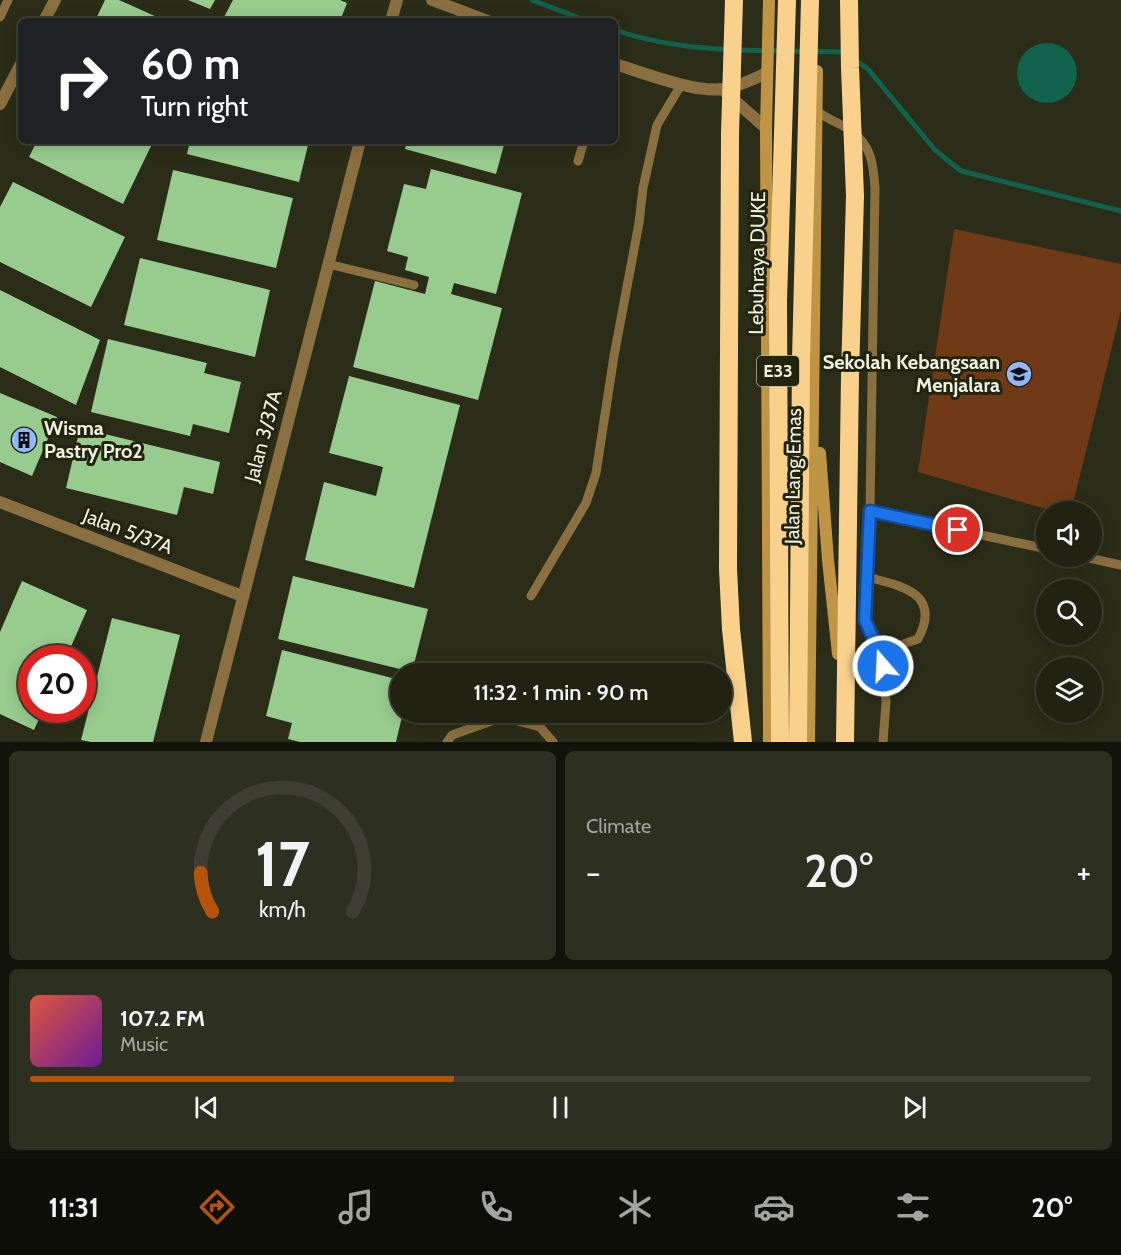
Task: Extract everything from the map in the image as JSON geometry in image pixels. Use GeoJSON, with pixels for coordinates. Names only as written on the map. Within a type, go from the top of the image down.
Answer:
{"type":"FeatureCollection","features":[{"type":"Feature","properties":{"kind":"highway"},"geometry":{"type":"LineString","coordinates":[[734,0],[730,134],[728,569],[731,629],[743,742]]}},
{"type":"Feature","properties":{"kind":"highway","name":"Lebuhraya DUKE"},"geometry":{"type":"LineString","coordinates":[[780,742],[778,301],[787,0]]}},
{"type":"Feature","properties":{"kind":"highway","name":"E33"},"geometry":{"type":"LineString","coordinates":[[798,742],[801,359],[810,0]]}},
{"type":"Feature","properties":{"kind":"highway"},"geometry":{"type":"LineString","coordinates":[[843,742],[855,196],[849,0]]}},
{"type":"Feature","properties":{"kind":"main road","name":"Jalan Lang Emas"},"geometry":{"type":"LineString","coordinates":[[769,0],[766,128],[769,742]]}},
{"type":"Feature","properties":{"kind":"main road","name":"Jalan Lang Emas"},"geometry":{"type":"LineString","coordinates":[[809,742],[818,0]]}},
{"type":"Feature","properties":{"kind":"main road"},"geometry":{"type":"LineString","coordinates":[[814,374],[828,560],[837,638],[843,742]]}},
{"type":"Feature","properties":{"kind":"street"},"geometry":{"type":"LineString","coordinates":[[46,18],[55,0]]}},
{"type":"Feature","properties":{"kind":"street"},"geometry":{"type":"LineString","coordinates":[[392,18],[397,0]]}},
{"type":"Feature","properties":{"kind":"street"},"geometry":{"type":"LineString","coordinates":[[432,0],[480,18]]}},
{"type":"Feature","properties":{"kind":"street"},"geometry":{"type":"LineString","coordinates":[[618,65],[681,85],[722,89],[747,82],[767,68]]}},
{"type":"Feature","properties":{"kind":"street"},"geometry":{"type":"LineString","coordinates":[[0,104],[18,70]]}},
{"type":"Feature","properties":{"kind":"street"},"geometry":{"type":"LineString","coordinates":[[722,89],[766,128]]}},
{"type":"Feature","properties":{"kind":"street","name":"Jalan 3/37A"},"geometry":{"type":"LineString","coordinates":[[206,742],[359,144]]}},
{"type":"Feature","properties":{"kind":"street","name":"Jalan 5/37A"},"geometry":{"type":"LineString","coordinates":[[0,502],[242,596]]}},
{"type":"Feature","properties":{"kind":"lane"},"geometry":{"type":"LineString","coordinates":[[0,16],[8,0]]}},
{"type":"Feature","properties":{"kind":"lane"},"geometry":{"type":"LineString","coordinates":[[531,596],[586,502],[596,473],[643,188],[657,125],[681,85]]}},
{"type":"Feature","properties":{"kind":"lane"},"geometry":{"type":"LineString","coordinates":[[817,111],[828,120],[852,132],[865,145],[873,159],[875,187],[870,511],[865,620],[872,636],[882,648],[886,702],[883,742]]}},
{"type":"Feature","properties":{"kind":"lane"},"geometry":{"type":"LineString","coordinates":[[578,161],[583,144]]}},
{"type":"Feature","properties":{"kind":"lane"},"geometry":{"type":"LineString","coordinates":[[328,264],[414,285]]}},
{"type":"Feature","properties":{"kind":"lane"},"geometry":{"type":"LineString","coordinates":[[870,511],[1036,547]]}},
{"type":"Feature","properties":{"kind":"lane"},"geometry":{"type":"LineString","coordinates":[[1102,561],[1121,566]]}},
{"type":"Feature","properties":{"kind":"lane"},"geometry":{"type":"LineString","coordinates":[[867,577],[902,586],[918,596],[924,608],[926,623],[918,639],[892,648],[882,648]]}},
{"type":"Feature","properties":{"kind":"lane"},"geometry":{"type":"LineString","coordinates":[[447,742],[452,735],[503,717],[540,727],[553,742]]}},
{"type":"Feature","properties":{"kind":"shaded area"},"geometry":{"type":"Polygon","coordinates":[[[1041,43],[1053,43],[1064,48],[1072,56],[1077,73],[1075,85],[1064,98],[1053,103],[1041,103],[1030,98],[1022,90],[1017,79],[1017,67],[1022,56],[1030,48],[1041,43]]]}},
{"type":"Feature","properties":{"kind":"shaded area"},"geometry":{"type":"Polygon","coordinates":[[[954,229],[1121,264],[1121,310],[1073,501],[1036,501],[1036,506],[918,472],[954,229]]]}},
{"type":"Feature","properties":{"kind":"building"},"geometry":{"type":"Polygon","coordinates":[[[105,0],[119,0],[159,18],[96,18],[105,0]]]}},
{"type":"Feature","properties":{"kind":"building"},"geometry":{"type":"Polygon","coordinates":[[[188,0],[215,0],[210,9],[188,0]]]}},
{"type":"Feature","properties":{"kind":"building"},"geometry":{"type":"Polygon","coordinates":[[[233,0],[340,0],[347,3],[341,18],[224,18],[233,0]]]}},
{"type":"Feature","properties":{"kind":"building"},"geometry":{"type":"Polygon","coordinates":[[[36,144],[152,144],[123,204],[29,157],[36,144]]]}},
{"type":"Feature","properties":{"kind":"building"},"geometry":{"type":"Polygon","coordinates":[[[189,144],[308,144],[299,182],[187,154],[189,144]]]}},
{"type":"Feature","properties":{"kind":"building"},"geometry":{"type":"Polygon","coordinates":[[[406,144],[504,144],[496,174],[405,149],[406,144]]]}},
{"type":"Feature","properties":{"kind":"building"},"geometry":{"type":"Polygon","coordinates":[[[431,169],[522,193],[496,294],[454,283],[451,294],[502,308],[478,400],[353,367],[375,281],[425,294],[429,277],[405,270],[408,257],[387,251],[404,184],[426,189],[431,169]]]}},
{"type":"Feature","properties":{"kind":"building"},"geometry":{"type":"Polygon","coordinates":[[[173,170],[293,198],[276,268],[157,240],[173,170]]]}},
{"type":"Feature","properties":{"kind":"building"},"geometry":{"type":"Polygon","coordinates":[[[13,182],[125,237],[91,307],[0,262],[0,207],[13,182]]]}},
{"type":"Feature","properties":{"kind":"building"},"geometry":{"type":"Polygon","coordinates":[[[140,258],[270,290],[255,357],[124,325],[140,258]]]}},
{"type":"Feature","properties":{"kind":"building"},"geometry":{"type":"Polygon","coordinates":[[[0,290],[100,340],[76,405],[0,367],[0,290]]]}},
{"type":"Feature","properties":{"kind":"building"},"geometry":{"type":"Polygon","coordinates":[[[108,339],[207,363],[204,373],[241,382],[229,433],[193,424],[190,436],[91,412],[108,339]]]}},
{"type":"Feature","properties":{"kind":"building"},"geometry":{"type":"Polygon","coordinates":[[[349,376],[460,405],[414,588],[305,560],[324,482],[376,496],[383,467],[329,453],[349,376]]]}},
{"type":"Feature","properties":{"kind":"building","name":"Wisma Pastry Pro2"},"geometry":{"type":"Polygon","coordinates":[[[0,393],[57,417],[32,476],[0,462],[0,393]]]}},
{"type":"Feature","properties":{"kind":"building"},"geometry":{"type":"Polygon","coordinates":[[[80,428],[220,462],[213,494],[184,487],[177,515],[66,488],[80,428]]]}},
{"type":"Feature","properties":{"kind":"building"},"geometry":{"type":"Polygon","coordinates":[[[293,576],[428,609],[414,663],[390,663],[390,667],[278,639],[293,576]]]}},
{"type":"Feature","properties":{"kind":"building"},"geometry":{"type":"Polygon","coordinates":[[[22,581],[87,610],[72,645],[18,645],[18,722],[0,714],[0,632],[22,581]]]}},
{"type":"Feature","properties":{"kind":"building"},"geometry":{"type":"Polygon","coordinates":[[[112,618],[180,635],[153,742],[81,740],[85,723],[96,723],[96,681],[112,618]]]}},
{"type":"Feature","properties":{"kind":"building"},"geometry":{"type":"Polygon","coordinates":[[[282,650],[390,677],[390,723],[400,723],[396,742],[300,742],[288,739],[292,723],[266,716],[282,650]]]}},
{"type":"Feature","properties":{"kind":"building"},"geometry":{"type":"Polygon","coordinates":[[[19,723],[37,723],[34,730],[19,723]]]}},
{"type":"Feature","properties":{"kind":"waterway"},"geometry":{"type":"LineString","coordinates":[[532,0],[579,18]]}},
{"type":"Feature","properties":{"kind":"waterway"},"geometry":{"type":"LineString","coordinates":[[618,31],[670,44],[728,50],[843,52],[847,55]]}},
{"type":"Feature","properties":{"kind":"waterway"},"geometry":{"type":"LineString","coordinates":[[855,60],[868,69],[935,150],[961,171],[1121,211]]}},
{"type":"Feature","properties":{"kind":"place","name":"Sekolah Kebangsaan Menjalara"},"geometry":{"type":"Point","coordinates":[1019,374]}},
{"type":"Feature","properties":{"kind":"place","name":"Wisma Pastry Pro2"},"geometry":{"type":"Point","coordinates":[24,440]}},
{"type":"Feature","properties":{"kind":"route"},"geometry":{"type":"LineString","coordinates":[[883,666],[882,648],[872,636],[865,620],[870,511],[958,530]]}}]}
